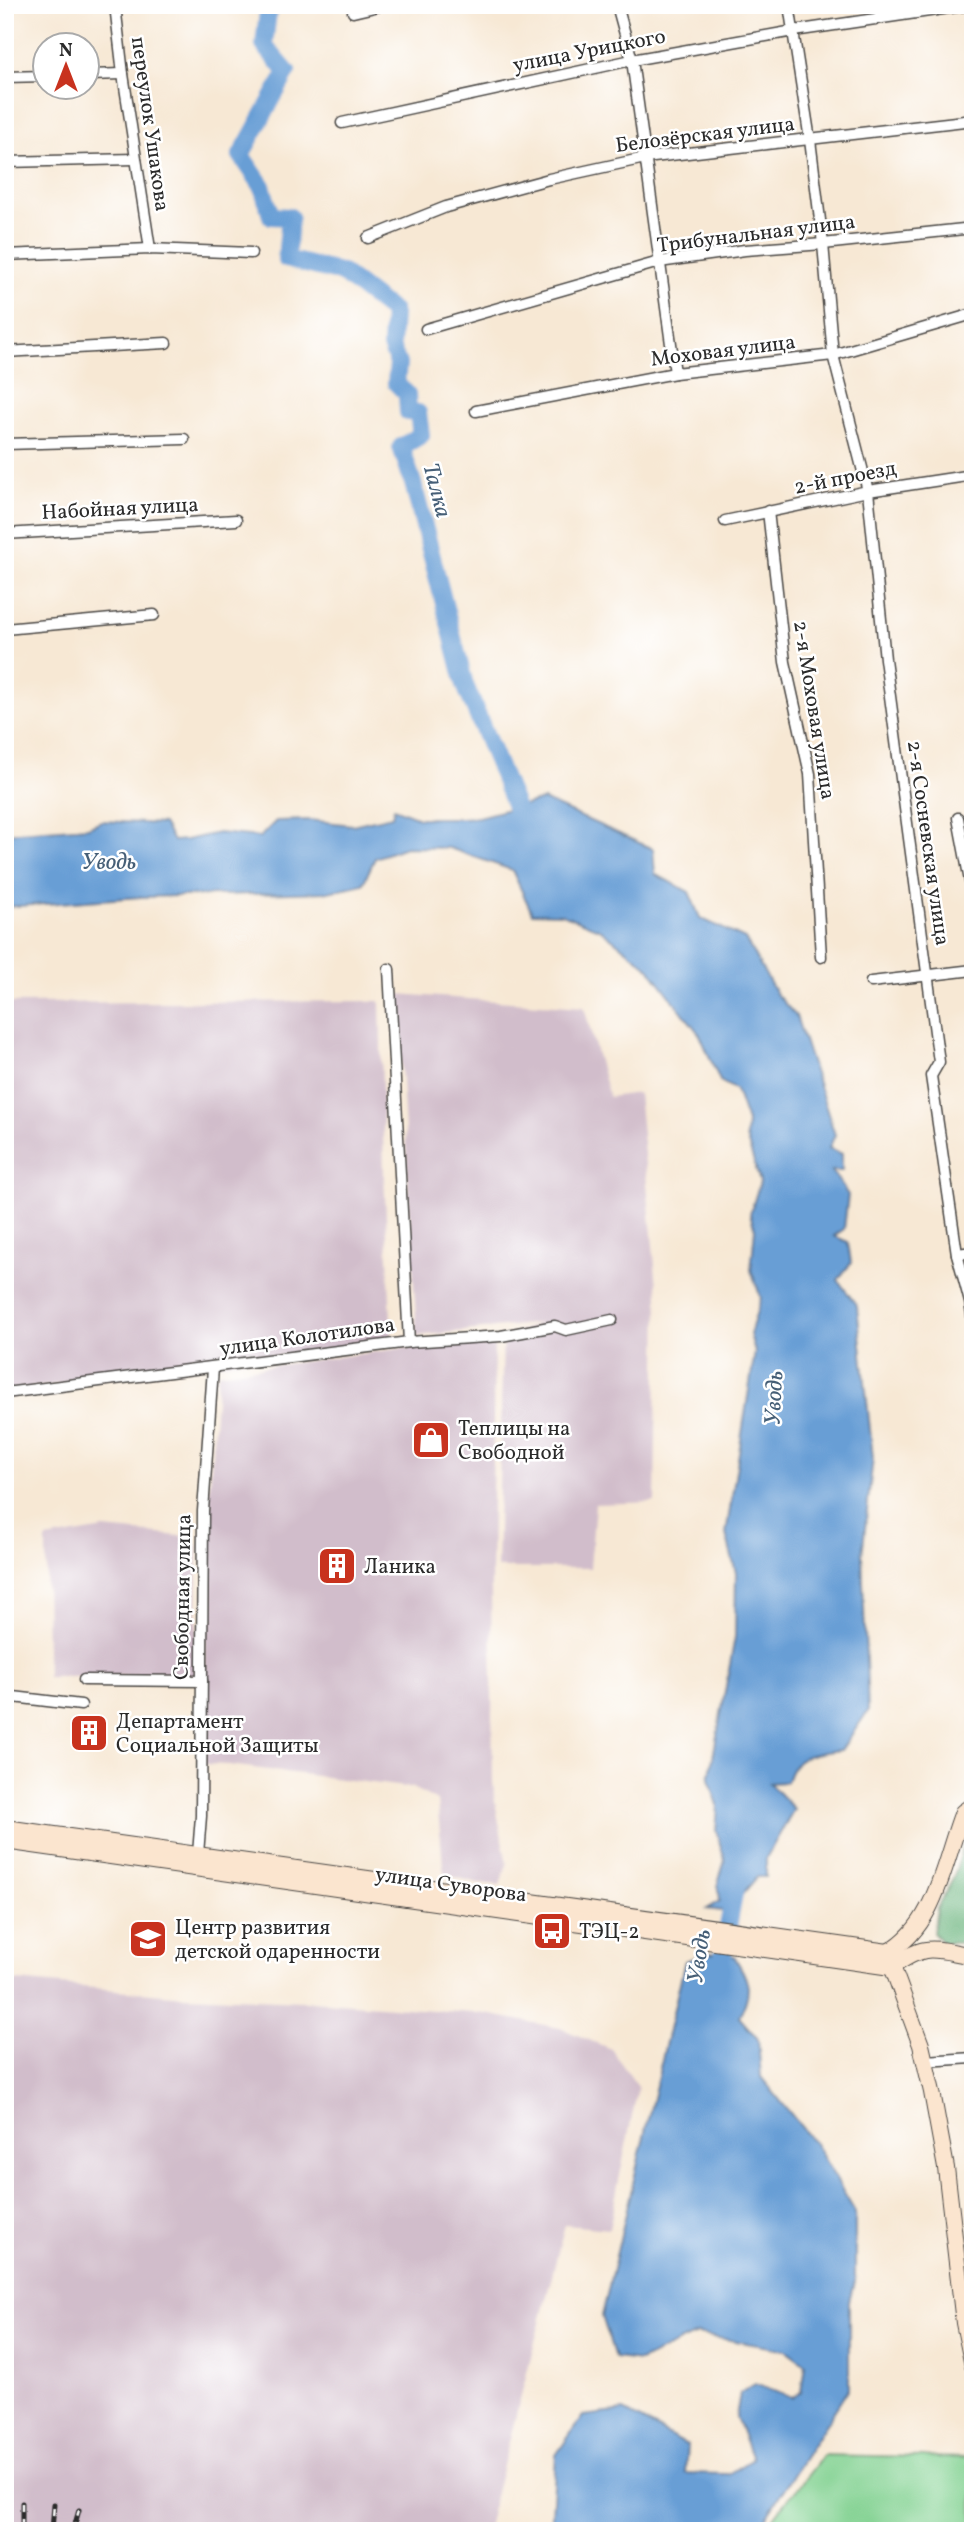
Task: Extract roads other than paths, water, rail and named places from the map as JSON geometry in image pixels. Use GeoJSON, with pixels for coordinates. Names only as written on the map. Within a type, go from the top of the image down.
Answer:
{"type":"FeatureCollection","features":[{"type":"Feature","properties":{"kind":"main road"},"geometry":{"type":"LineString","coordinates":[[890,1959],[918,1927],[938,1885],[963,1812],[973,1805]]}},
{"type":"Feature","properties":{"kind":"main road","name":"улица Суворова"},"geometry":{"type":"LineString","coordinates":[[5,1828],[197,1861],[890,1959]]}},
{"type":"Feature","properties":{"kind":"main road","name":"улица Суворова"},"geometry":{"type":"LineString","coordinates":[[5,1841],[197,1861]]}},
{"type":"Feature","properties":{"kind":"main road"},"geometry":{"type":"LineString","coordinates":[[890,1959],[926,1948],[973,1956]]}},
{"type":"Feature","properties":{"kind":"main road"},"geometry":{"type":"LineString","coordinates":[[890,1959],[925,2061],[946,2168],[964,2323],[973,2366]]}},
{"type":"Feature","properties":{"kind":"street","name":"переулок Ушакова"},"geometry":{"type":"LineString","coordinates":[[115,5],[122,74],[150,249]]}},
{"type":"Feature","properties":{"kind":"street"},"geometry":{"type":"LineString","coordinates":[[353,12],[383,5]]}},
{"type":"Feature","properties":{"kind":"street"},"geometry":{"type":"LineString","coordinates":[[617,5],[632,60],[675,373]]}},
{"type":"Feature","properties":{"kind":"street","name":"2-я Сосневская улица"},"geometry":{"type":"LineString","coordinates":[[789,5],[810,140],[833,355],[868,491],[885,659],[939,1062],[931,1076],[957,1254],[973,1322]]}},
{"type":"Feature","properties":{"kind":"street","name":"улица Урицкого"},"geometry":{"type":"LineString","coordinates":[[342,123],[632,60],[794,31],[970,5]]}},
{"type":"Feature","properties":{"kind":"street"},"geometry":{"type":"LineString","coordinates":[[102,75],[122,74]]}},
{"type":"Feature","properties":{"kind":"street"},"geometry":{"type":"LineString","coordinates":[[5,77],[32,76]]}},
{"type":"Feature","properties":{"kind":"street","name":"Белозёрская улица"},"geometry":{"type":"LineString","coordinates":[[368,238],[446,207],[549,179],[645,158],[973,120]]}},
{"type":"Feature","properties":{"kind":"street"},"geometry":{"type":"LineString","coordinates":[[5,162],[135,159]]}},
{"type":"Feature","properties":{"kind":"street","name":"Трибунальная улица"},"geometry":{"type":"LineString","coordinates":[[426,329],[659,262],[746,250],[973,228]]}},
{"type":"Feature","properties":{"kind":"street"},"geometry":{"type":"LineString","coordinates":[[5,255],[150,249],[251,253]]}},
{"type":"Feature","properties":{"kind":"street","name":"Моховая улица"},"geometry":{"type":"LineString","coordinates":[[476,411],[675,373],[833,355],[973,314]]}},
{"type":"Feature","properties":{"kind":"street"},"geometry":{"type":"LineString","coordinates":[[5,352],[166,343]]}},
{"type":"Feature","properties":{"kind":"street"},"geometry":{"type":"LineString","coordinates":[[5,444],[184,439]]}},
{"type":"Feature","properties":{"kind":"street","name":"2-й проезд"},"geometry":{"type":"LineString","coordinates":[[725,521],[868,491],[973,475]]}},
{"type":"Feature","properties":{"kind":"street","name":"2-я Моховая улица"},"geometry":{"type":"LineString","coordinates":[[768,512],[785,662],[810,774],[821,957]]}},
{"type":"Feature","properties":{"kind":"street","name":"Набойная улица"},"geometry":{"type":"LineString","coordinates":[[5,534],[236,520]]}},
{"type":"Feature","properties":{"kind":"street"},"geometry":{"type":"LineString","coordinates":[[5,629],[154,615]]}},
{"type":"Feature","properties":{"kind":"street","name":"2-я Сосневская улица"},"geometry":{"type":"LineString","coordinates":[[958,818],[973,897]]}},
{"type":"Feature","properties":{"kind":"street"},"geometry":{"type":"LineString","coordinates":[[389,969],[409,1342]]}},
{"type":"Feature","properties":{"kind":"street"},"geometry":{"type":"LineString","coordinates":[[871,982],[973,970]]}},
{"type":"Feature","properties":{"kind":"street"},"geometry":{"type":"LineString","coordinates":[[957,1254],[973,1252]]}},
{"type":"Feature","properties":{"kind":"street","name":"улица Колотилова"},"geometry":{"type":"LineString","coordinates":[[5,1393],[409,1342],[501,1336],[555,1326],[566,1329],[612,1320]]}},
{"type":"Feature","properties":{"kind":"street","name":"Свободная улица"},"geometry":{"type":"LineString","coordinates":[[197,1861],[201,1816],[203,1511],[213,1368]]}},
{"type":"Feature","properties":{"kind":"street"},"geometry":{"type":"LineString","coordinates":[[84,1680],[202,1681]]}},
{"type":"Feature","properties":{"kind":"street"},"geometry":{"type":"LineString","coordinates":[[5,1696],[81,1705]]}},
{"type":"Feature","properties":{"kind":"street"},"geometry":{"type":"LineString","coordinates":[[925,2061],[973,2058]]}},
{"type":"Feature","properties":{"kind":"water"},"geometry":{"type":"Polygon","coordinates":[[[543,800],[653,849],[655,874],[689,892],[700,918],[745,939],[777,995],[796,1016],[835,1135],[829,1148],[842,1154],[842,1171],[832,1171],[848,1195],[844,1229],[834,1236],[848,1242],[851,1263],[838,1280],[857,1306],[873,1458],[862,1555],[868,1711],[841,1750],[807,1756],[795,1765],[787,1782],[769,1783],[794,1809],[766,1858],[766,1877],[757,1877],[740,1897],[738,1913],[707,1909],[720,1901],[718,1883],[725,1860],[716,1831],[718,1805],[709,1779],[735,1637],[736,1573],[726,1534],[755,1352],[750,1334],[761,1298],[751,1270],[755,1229],[750,1214],[760,1182],[746,1137],[747,1122],[736,1090],[720,1081],[700,1035],[647,966],[601,930],[562,914],[532,913],[512,870],[449,848],[405,847],[375,858],[363,884],[328,892],[141,897],[5,907],[5,833],[88,827],[101,821],[163,824],[173,841],[218,833],[260,837],[276,821],[309,820],[352,825],[392,816],[394,808],[419,818],[478,817],[543,800]]]}},
{"type":"Feature","properties":{"kind":"water"},"geometry":{"type":"Polygon","coordinates":[[[709,1953],[734,1956],[748,1986],[739,2017],[758,2039],[761,2077],[816,2145],[855,2212],[855,2278],[849,2302],[849,2388],[757,2531],[551,2531],[556,2455],[583,2416],[624,2411],[687,2445],[685,2473],[728,2474],[752,2459],[736,2417],[740,2393],[755,2384],[792,2398],[801,2392],[805,2364],[786,2350],[696,2334],[640,2361],[615,2358],[602,2316],[685,1961],[709,1953]]]}},
{"type":"Feature","properties":{"kind":"waterway","name":"Талка"},"geometry":{"type":"LineString","coordinates":[[273,5],[268,12],[264,45],[287,72],[241,155],[262,186],[271,216],[290,217],[286,259],[342,273],[393,312],[391,346],[398,364],[396,383],[407,394],[408,412],[418,413],[421,435],[401,447],[413,483],[465,685],[524,828]]}},
{"type":"Feature","properties":{"kind":"waterway","name":"Уводь"},"geometry":{"type":"LineString","coordinates":[[719,1978],[735,1888]]}},
{"type":"Feature","properties":{"kind":"railway"},"geometry":{"type":"LineString","coordinates":[[22,2503],[22,2531]]}},
{"type":"Feature","properties":{"kind":"railway"},"geometry":{"type":"LineString","coordinates":[[52,2531],[54,2504]]}},
{"type":"Feature","properties":{"kind":"railway"},"geometry":{"type":"LineString","coordinates":[[73,2531],[79,2510]]}},
{"type":"Feature","properties":{"kind":"place","name":"Теплицы на Свободной"},"geometry":{"type":"Point","coordinates":[431,1440]}},
{"type":"Feature","properties":{"kind":"place","name":"Ланика"},"geometry":{"type":"Point","coordinates":[337,1566]}},
{"type":"Feature","properties":{"kind":"place","name":"Департамент Социальной Защиты"},"geometry":{"type":"Point","coordinates":[89,1733]}},
{"type":"Feature","properties":{"kind":"place","name":"ТЭЦ-2"},"geometry":{"type":"Point","coordinates":[552,1931]}},
{"type":"Feature","properties":{"kind":"place","name":"Центр развития детской одаренности"},"geometry":{"type":"Point","coordinates":[148,1939]}}]}
